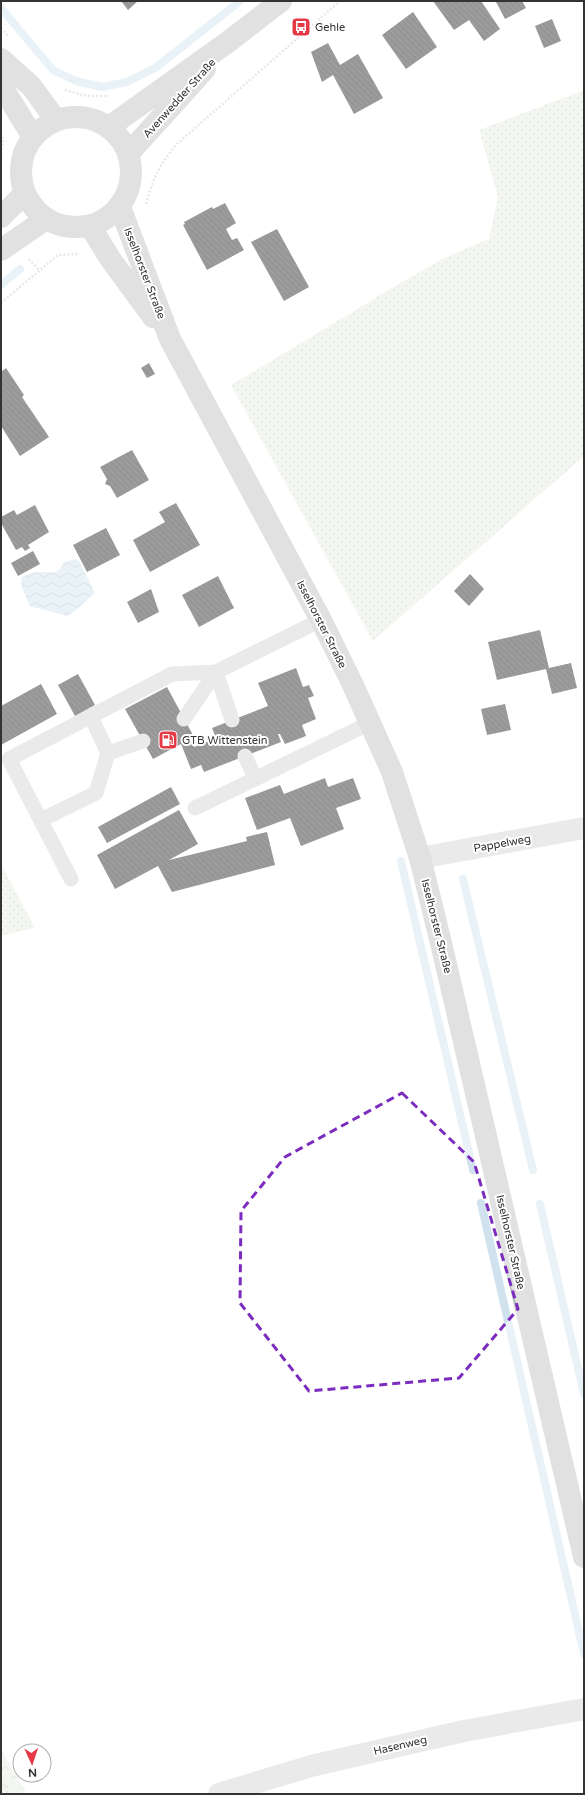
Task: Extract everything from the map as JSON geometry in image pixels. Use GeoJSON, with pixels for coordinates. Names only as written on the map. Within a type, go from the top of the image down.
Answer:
{"type":"FeatureCollection","features":[{"type":"Feature","properties":{"kind":"street","name":"Avenwedder Straße"},"geometry":{"type":"LineString","coordinates":[[109,127],[228,42],[281,1]]}},
{"type":"Feature","properties":{"kind":"street","name":"Avenwedder Straße"},"geometry":{"type":"LineString","coordinates":[[129,154],[228,42]]}},
{"type":"Feature","properties":{"kind":"street"},"geometry":{"type":"LineString","coordinates":[[1,59],[31,86],[56,120]]}},
{"type":"Feature","properties":{"kind":"street"},"geometry":{"type":"LineString","coordinates":[[1,85],[33,138]]}},
{"type":"Feature","properties":{"kind":"street"},"geometry":{"type":"LineString","coordinates":[[74,116],[92,119],[109,127],[121,139],[129,154],[132,172],[129,190],[120,207],[106,219],[90,226],[67,227],[46,219],[33,207],[25,193],[21,174],[23,154],[33,138],[43,128],[56,120],[74,116]]}},
{"type":"Feature","properties":{"kind":"street"},"geometry":{"type":"LineString","coordinates":[[1,217],[25,193]]}},
{"type":"Feature","properties":{"kind":"street","name":"Isselhorster Straße"},"geometry":{"type":"LineString","coordinates":[[120,207],[170,339],[322,620],[392,772],[420,858],[584,1557]]}},
{"type":"Feature","properties":{"kind":"street"},"geometry":{"type":"LineString","coordinates":[[1,250],[46,219]]}},
{"type":"Feature","properties":{"kind":"street","name":"Isselhorster Straße"},"geometry":{"type":"LineString","coordinates":[[90,226],[111,260],[170,339]]}},
{"type":"Feature","properties":{"kind":"street","name":"Pappelweg"},"geometry":{"type":"LineString","coordinates":[[420,858],[584,828]]}},
{"type":"Feature","properties":{"kind":"street","name":"Hasenweg"},"geometry":{"type":"LineString","coordinates":[[219,1794],[318,1764],[464,1731],[584,1709]]}},
{"type":"Feature","properties":{"kind":"lane"},"geometry":{"type":"LineString","coordinates":[[71,879],[10,759],[172,674],[216,672],[322,620]]}},
{"type":"Feature","properties":{"kind":"lane"},"geometry":{"type":"LineString","coordinates":[[184,719],[216,672]]}},
{"type":"Feature","properties":{"kind":"lane"},"geometry":{"type":"LineString","coordinates":[[216,672],[232,720]]}},
{"type":"Feature","properties":{"kind":"lane"},"geometry":{"type":"LineString","coordinates":[[41,820],[96,793],[108,753],[91,717]]}},
{"type":"Feature","properties":{"kind":"lane"},"geometry":{"type":"LineString","coordinates":[[195,808],[370,722]]}},
{"type":"Feature","properties":{"kind":"lane"},"geometry":{"type":"LineString","coordinates":[[108,753],[143,741]]}},
{"type":"Feature","properties":{"kind":"lane"},"geometry":{"type":"LineString","coordinates":[[245,756],[255,778]]}},
{"type":"Feature","properties":{"kind":"path"},"geometry":{"type":"LineString","coordinates":[[145,206],[150,187],[161,163],[177,144],[340,1]]}},
{"type":"Feature","properties":{"kind":"path"},"geometry":{"type":"LineString","coordinates":[[62,90],[87,96],[112,96]]}},
{"type":"Feature","properties":{"kind":"path"},"geometry":{"type":"LineString","coordinates":[[1,162],[4,140],[2,134]]}},
{"type":"Feature","properties":{"kind":"path"},"geometry":{"type":"LineString","coordinates":[[1,303],[58,255],[74,253],[82,255]]}},
{"type":"Feature","properties":{"kind":"path"},"geometry":{"type":"LineString","coordinates":[[1,1780],[9,1794]]}},
{"type":"Feature","properties":{"kind":"highlighted area"},"geometry":{"type":"Polygon","coordinates":[[[402,1093],[474,1162],[518,1309],[459,1378],[309,1391],[240,1303],[241,1211],[285,1157],[402,1093]]]}},
{"type":"Feature","properties":{"kind":"green space"},"geometry":{"type":"Polygon","coordinates":[[[584,90],[584,456],[373,641],[231,385],[444,258],[489,239],[498,197],[479,130],[584,90]]]}},
{"type":"Feature","properties":{"kind":"green space"},"geometry":{"type":"Polygon","coordinates":[[[1,864],[35,928],[1,936],[1,864]]]}},
{"type":"Feature","properties":{"kind":"green space"},"geometry":{"type":"Polygon","coordinates":[[[1,1749],[12,1768],[12,1783],[21,1783],[27,1794],[1,1794],[1,1749]]]}},
{"type":"Feature","properties":{"kind":"water"},"geometry":{"type":"Polygon","coordinates":[[[75,559],[79,561],[95,593],[75,611],[67,616],[30,606],[21,586],[22,577],[35,572],[53,572],[59,570],[64,562],[75,559]]]}},
{"type":"Feature","properties":{"kind":"building"},"geometry":{"type":"Polygon","coordinates":[[[121,1],[138,1],[128,10],[121,1]]]}},
{"type":"Feature","properties":{"kind":"building"},"geometry":{"type":"Polygon","coordinates":[[[433,1],[481,1],[500,29],[484,41],[469,20],[454,30],[433,1]]]}},
{"type":"Feature","properties":{"kind":"building"},"geometry":{"type":"Polygon","coordinates":[[[522,1],[526,8],[505,19],[496,2],[522,1]]]}},
{"type":"Feature","properties":{"kind":"building"},"geometry":{"type":"Polygon","coordinates":[[[413,12],[437,47],[406,69],[382,35],[413,12]]]}},
{"type":"Feature","properties":{"kind":"building"},"geometry":{"type":"Polygon","coordinates":[[[552,19],[561,41],[544,48],[535,26],[552,19]]]}},
{"type":"Feature","properties":{"kind":"building"},"geometry":{"type":"Polygon","coordinates":[[[328,43],[340,65],[358,54],[383,98],[354,114],[333,75],[322,82],[311,52],[328,43]]]}},
{"type":"Feature","properties":{"kind":"building"},"geometry":{"type":"Polygon","coordinates":[[[225,203],[236,223],[226,229],[232,240],[237,238],[244,250],[207,270],[183,225],[185,224],[184,222],[212,207],[213,209],[225,203]]]}},
{"type":"Feature","properties":{"kind":"building"},"geometry":{"type":"Polygon","coordinates":[[[277,229],[309,287],[284,301],[251,242],[277,229]]]}},
{"type":"Feature","properties":{"kind":"building"},"geometry":{"type":"Polygon","coordinates":[[[149,363],[155,374],[147,378],[141,368],[149,363]]]}},
{"type":"Feature","properties":{"kind":"building"},"geometry":{"type":"Polygon","coordinates":[[[6,368],[24,395],[22,397],[49,437],[20,456],[1,426],[1,372],[6,368]]]}},
{"type":"Feature","properties":{"kind":"building"},"geometry":{"type":"Polygon","coordinates":[[[132,450],[149,480],[117,498],[110,486],[105,484],[107,479],[100,467],[132,450]]]}},
{"type":"Feature","properties":{"kind":"building"},"geometry":{"type":"Polygon","coordinates":[[[176,503],[200,545],[150,572],[133,540],[165,522],[159,512],[176,503]]]}},
{"type":"Feature","properties":{"kind":"building"},"geometry":{"type":"Polygon","coordinates":[[[35,505],[49,532],[28,545],[30,548],[25,551],[22,547],[16,550],[1,523],[1,517],[14,510],[17,515],[35,505]]]}},
{"type":"Feature","properties":{"kind":"building"},"geometry":{"type":"Polygon","coordinates":[[[106,528],[120,555],[87,572],[73,545],[106,528]]]}},
{"type":"Feature","properties":{"kind":"building"},"geometry":{"type":"Polygon","coordinates":[[[33,551],[40,564],[18,576],[11,563],[33,551]]]}},
{"type":"Feature","properties":{"kind":"building"},"geometry":{"type":"Polygon","coordinates":[[[470,574],[484,589],[469,606],[454,591],[470,574]]]}},
{"type":"Feature","properties":{"kind":"building"},"geometry":{"type":"Polygon","coordinates":[[[218,576],[234,608],[199,627],[182,595],[218,576]]]}},
{"type":"Feature","properties":{"kind":"building"},"geometry":{"type":"Polygon","coordinates":[[[151,589],[159,612],[138,623],[127,602],[151,589]]]}},
{"type":"Feature","properties":{"kind":"building"},"geometry":{"type":"Polygon","coordinates":[[[540,630],[549,668],[571,663],[577,688],[552,694],[546,669],[497,680],[488,642],[540,630]]]}},
{"type":"Feature","properties":{"kind":"building"},"geometry":{"type":"Polygon","coordinates":[[[296,668],[303,687],[309,685],[314,696],[308,698],[316,719],[302,725],[306,736],[285,744],[280,734],[278,734],[281,742],[204,772],[201,765],[191,769],[181,744],[153,759],[125,709],[167,687],[194,737],[190,739],[194,747],[216,738],[212,728],[268,706],[258,683],[296,668]]]}},
{"type":"Feature","properties":{"kind":"building"},"geometry":{"type":"Polygon","coordinates":[[[78,674],[95,705],[75,716],[58,685],[78,674]]]}},
{"type":"Feature","properties":{"kind":"building"},"geometry":{"type":"Polygon","coordinates":[[[41,684],[57,714],[1,745],[1,706],[41,684]]]}},
{"type":"Feature","properties":{"kind":"building"},"geometry":{"type":"Polygon","coordinates":[[[505,704],[511,730],[487,735],[481,709],[505,704]]]}},
{"type":"Feature","properties":{"kind":"building"},"geometry":{"type":"Polygon","coordinates":[[[325,778],[328,787],[353,778],[361,799],[336,808],[344,829],[301,846],[290,818],[257,830],[245,798],[280,785],[284,794],[325,778]]]}},
{"type":"Feature","properties":{"kind":"building"},"geometry":{"type":"Polygon","coordinates":[[[171,787],[180,804],[107,843],[98,827],[171,787]]]}},
{"type":"Feature","properties":{"kind":"building"},"geometry":{"type":"Polygon","coordinates":[[[179,810],[198,844],[169,860],[247,841],[246,837],[267,832],[275,865],[172,892],[158,866],[115,889],[97,855],[179,810]]]}},
{"type":"Feature","properties":{"kind":"waterway"},"geometry":{"type":"LineString","coordinates":[[1,8],[53,70],[76,81],[102,87],[127,82],[155,68],[240,1]]}},
{"type":"Feature","properties":{"kind":"waterway"},"geometry":{"type":"LineString","coordinates":[[1,285],[20,269]]}},
{"type":"Feature","properties":{"kind":"waterway"},"geometry":{"type":"LineString","coordinates":[[401,861],[473,1170]]}},
{"type":"Feature","properties":{"kind":"waterway"},"geometry":{"type":"LineString","coordinates":[[463,879],[533,1170]]}},
{"type":"Feature","properties":{"kind":"waterway"},"geometry":{"type":"LineString","coordinates":[[481,1203],[584,1654]]}},
{"type":"Feature","properties":{"kind":"waterway"},"geometry":{"type":"LineString","coordinates":[[540,1204],[584,1394]]}},
{"type":"Feature","properties":{"kind":"place","name":"Gehle"},"geometry":{"type":"Point","coordinates":[301,27]}},
{"type":"Feature","properties":{"kind":"place","name":"GTB Wittenstein"},"geometry":{"type":"Point","coordinates":[168,740]}}]}
